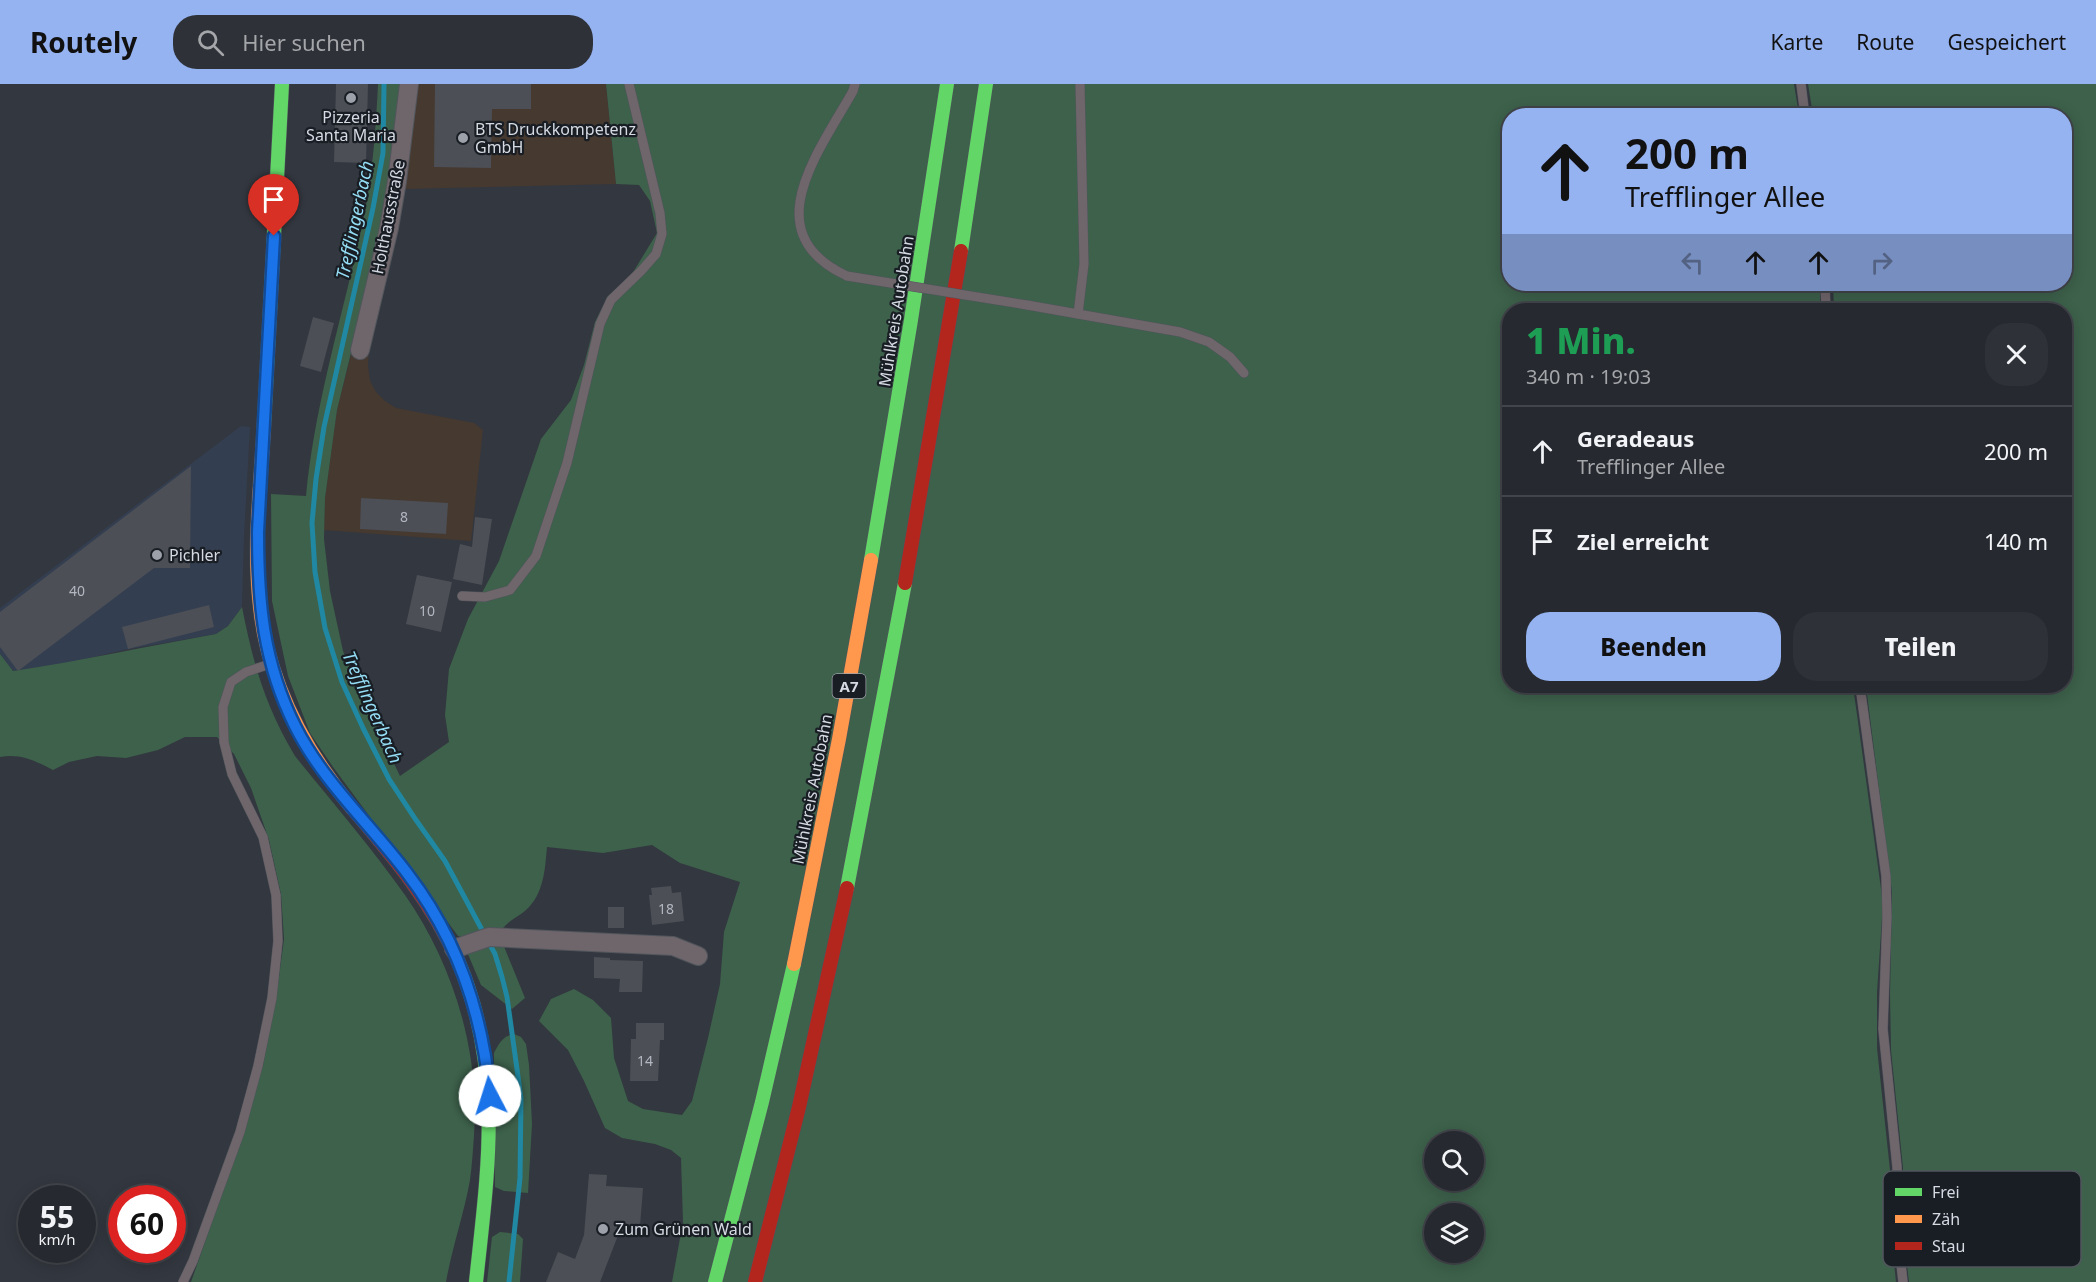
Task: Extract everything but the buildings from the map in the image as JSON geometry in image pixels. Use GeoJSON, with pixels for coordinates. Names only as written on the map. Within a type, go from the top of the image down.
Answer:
{"type":"FeatureCollection","features":[{"type":"Feature","properties":{"kind":"main road"},"geometry":{"type":"LineString","coordinates":[[282,84],[258,532],[260,610],[271,664],[281,694],[295,726],[313,757],[333,785],[408,874],[461,946],[487,1062],[490,1096],[490,1133],[476,1282]]}},
{"type":"Feature","properties":{"kind":"main road","name":"Mühlkreis Autobahn"},"geometry":{"type":"LineString","coordinates":[[716,1282],[774,1050],[815,860],[853,664],[894,429],[947,84]]}},
{"type":"Feature","properties":{"kind":"main road","name":"A7"},"geometry":{"type":"LineString","coordinates":[[754,1282],[814,1048],[857,844],[922,485],[986,84]]}},
{"type":"Feature","properties":{"kind":"street","name":"Holthausstraße"},"geometry":{"type":"LineString","coordinates":[[360,350],[389,228],[409,84]]}},
{"type":"Feature","properties":{"kind":"street"},"geometry":{"type":"LineString","coordinates":[[461,946],[489,937],[673,946],[698,956]]}},
{"type":"Feature","properties":{"kind":"lane"},"geometry":{"type":"LineString","coordinates":[[462,596],[485,597],[510,590],[536,556],[567,463],[600,324],[612,300],[656,254],[662,234],[660,213],[629,84]]}},
{"type":"Feature","properties":{"kind":"lane"},"geometry":{"type":"LineString","coordinates":[[855,84],[808,171],[800,192],[798,214],[802,235],[812,253],[828,267],[847,276],[1180,332],[1209,342],[1230,357],[1244,373]]}},
{"type":"Feature","properties":{"kind":"lane"},"geometry":{"type":"LineString","coordinates":[[1078,314],[1084,264],[1080,84]]}},
{"type":"Feature","properties":{"kind":"lane"},"geometry":{"type":"LineString","coordinates":[[1801,84],[1804,108]]}},
{"type":"Feature","properties":{"kind":"lane"},"geometry":{"type":"LineString","coordinates":[[183,1282],[193,1261],[240,1132],[258,1066],[272,998],[278,941],[276,895],[262,837],[232,774],[224,742],[223,707],[231,682],[246,672],[271,664]]}},
{"type":"Feature","properties":{"kind":"lane"},"geometry":{"type":"LineString","coordinates":[[1861,693],[1886,876],[1887,917],[1882,1029],[1897,1171]]}},
{"type":"Feature","properties":{"kind":"lane"},"geometry":{"type":"LineString","coordinates":[[1901,1267],[1903,1282]]}},
{"type":"Feature","properties":{"kind":"shaded area"},"geometry":{"type":"Polygon","coordinates":[[[415,84],[606,84],[616,184],[403,189],[415,84]]]}},
{"type":"Feature","properties":{"kind":"shaded area"},"geometry":{"type":"Polygon","coordinates":[[[353,347],[369,351],[370,381],[385,401],[396,408],[474,423],[483,430],[471,541],[324,530],[325,498],[337,410],[353,347]]]}},
{"type":"Feature","properties":{"kind":"shaded area","name":"Pichler"},"geometry":{"type":"Polygon","coordinates":[[[241,426],[250,427],[242,607],[228,626],[216,634],[124,650],[64,664],[13,671],[0,654],[0,608],[241,426]]]}},
{"type":"Feature","properties":{"kind":"green space"},"geometry":{"type":"Polygon","coordinates":[[[378,84],[402,84],[380,235],[337,410],[325,498],[324,539],[330,591],[343,651],[400,776],[449,742],[445,715],[449,669],[468,619],[499,561],[541,439],[571,400],[584,365],[595,322],[608,296],[632,274],[657,233],[650,201],[639,185],[616,184],[606,84],[1794,84],[1798,108],[1502,108],[1502,291],[1820,291],[1820,303],[1502,303],[1502,693],[1854,693],[1883,903],[1877,993],[1877,1048],[1890,1171],[1883,1171],[1883,1267],[1894,1267],[1896,1282],[672,1282],[683,1222],[681,1158],[671,1150],[655,1144],[622,1138],[605,1128],[568,1050],[539,1021],[551,999],[574,989],[593,1000],[611,1018],[614,1058],[628,1101],[643,1109],[682,1115],[692,1101],[708,1038],[720,984],[724,932],[740,882],[680,863],[652,845],[603,853],[547,847],[540,889],[526,910],[501,931],[469,937],[458,936],[310,733],[288,676],[272,601],[271,494],[306,496],[316,424],[365,211],[372,163],[378,84]]]}},
{"type":"Feature","properties":{"kind":"green space"},"geometry":{"type":"Polygon","coordinates":[[[1808,84],[2096,84],[2096,1282],[1909,1282],[1907,1267],[2081,1267],[2081,1171],[1903,1171],[1891,1050],[1892,892],[1867,693],[2072,693],[2072,303],[1834,303],[1833,291],[2072,291],[2072,108],[1812,108],[1808,84]]]}},
{"type":"Feature","properties":{"kind":"green space"},"geometry":{"type":"Polygon","coordinates":[[[242,607],[261,684],[285,738],[295,756],[405,895],[437,950],[460,1009],[472,1072],[475,1103],[474,1135],[470,1180],[446,1282],[191,1282],[244,1131],[263,1065],[276,999],[284,939],[281,894],[269,840],[251,788],[234,754],[217,737],[185,737],[158,750],[126,758],[97,756],[69,762],[53,770],[21,757],[0,757],[0,654],[13,671],[216,634],[228,626],[242,607]]]}},
{"type":"Feature","properties":{"kind":"green space"},"geometry":{"type":"Polygon","coordinates":[[[487,944],[503,944],[525,998],[512,1009],[481,985],[467,952],[487,944]]]}},
{"type":"Feature","properties":{"kind":"green space"},"geometry":{"type":"Polygon","coordinates":[[[514,1034],[521,1037],[526,1044],[529,1065],[532,1124],[528,1193],[504,1191],[495,1187],[494,1053],[502,1040],[514,1034]]]}},
{"type":"Feature","properties":{"kind":"green space"},"geometry":{"type":"Polygon","coordinates":[[[500,1232],[518,1234],[523,1239],[520,1282],[487,1282],[492,1237],[500,1232]]]}},
{"type":"Feature","properties":{"kind":"waterway","name":"Trefflingerbach"},"geometry":{"type":"LineString","coordinates":[[384,84],[383,153],[373,208],[324,427],[316,479],[312,523],[315,572],[325,628],[342,682],[363,728],[389,779],[445,861],[495,954],[502,977],[507,997],[521,1098],[520,1178],[509,1282]]}},
{"type":"Feature","properties":{"kind":"traffic: fast"},"geometry":{"type":"LineString","coordinates":[[264,424],[282,84]]}},
{"type":"Feature","properties":{"kind":"traffic: fast"},"geometry":{"type":"LineString","coordinates":[[871,560],[947,84]]}},
{"type":"Feature","properties":{"kind":"traffic: fast"},"geometry":{"type":"LineString","coordinates":[[961,251],[986,84]]}},
{"type":"Feature","properties":{"kind":"traffic: fast"},"geometry":{"type":"LineString","coordinates":[[847,888],[905,583]]}},
{"type":"Feature","properties":{"kind":"traffic: fast"},"geometry":{"type":"LineString","coordinates":[[458,961],[472,1001],[482,1041],[487,1080],[488,1159],[476,1282]]}},
{"type":"Feature","properties":{"kind":"traffic: fast"},"geometry":{"type":"LineString","coordinates":[[715,1282],[762,1102],[794,964]]}},
{"type":"Feature","properties":{"kind":"traffic: slow"},"geometry":{"type":"LineString","coordinates":[[264,424],[257,561],[264,635],[280,689],[291,715],[319,763],[353,809]]}},
{"type":"Feature","properties":{"kind":"traffic: slow"},"geometry":{"type":"LineString","coordinates":[[794,964],[839,739],[871,560]]}},
{"type":"Feature","properties":{"kind":"traffic: jam"},"geometry":{"type":"LineString","coordinates":[[905,583],[961,251]]}},
{"type":"Feature","properties":{"kind":"traffic: jam"},"geometry":{"type":"LineString","coordinates":[[353,809],[425,900],[458,961]]}},
{"type":"Feature","properties":{"kind":"traffic: jam"},"geometry":{"type":"LineString","coordinates":[[755,1282],[799,1107],[847,888]]}},
{"type":"Feature","properties":{"kind":"place","name":"Pizzeria Santa Maria"},"geometry":{"type":"Point","coordinates":[351,98]}},
{"type":"Feature","properties":{"kind":"place","name":"BTS Druckkompetenz GmbH"},"geometry":{"type":"Point","coordinates":[463,138]}},
{"type":"Feature","properties":{"kind":"place","name":"Pichler"},"geometry":{"type":"Point","coordinates":[157,555]}},
{"type":"Feature","properties":{"kind":"place","name":"Zum Grünen Wald"},"geometry":{"type":"Point","coordinates":[603,1229]}},
{"type":"Feature","properties":{"kind":"route"},"geometry":{"type":"LineString","coordinates":[[274,236],[258,532],[260,610],[271,664],[295,726],[313,757],[333,785],[408,874],[430,905],[454,949],[480,1026],[487,1062],[490,1096]]}}]}
